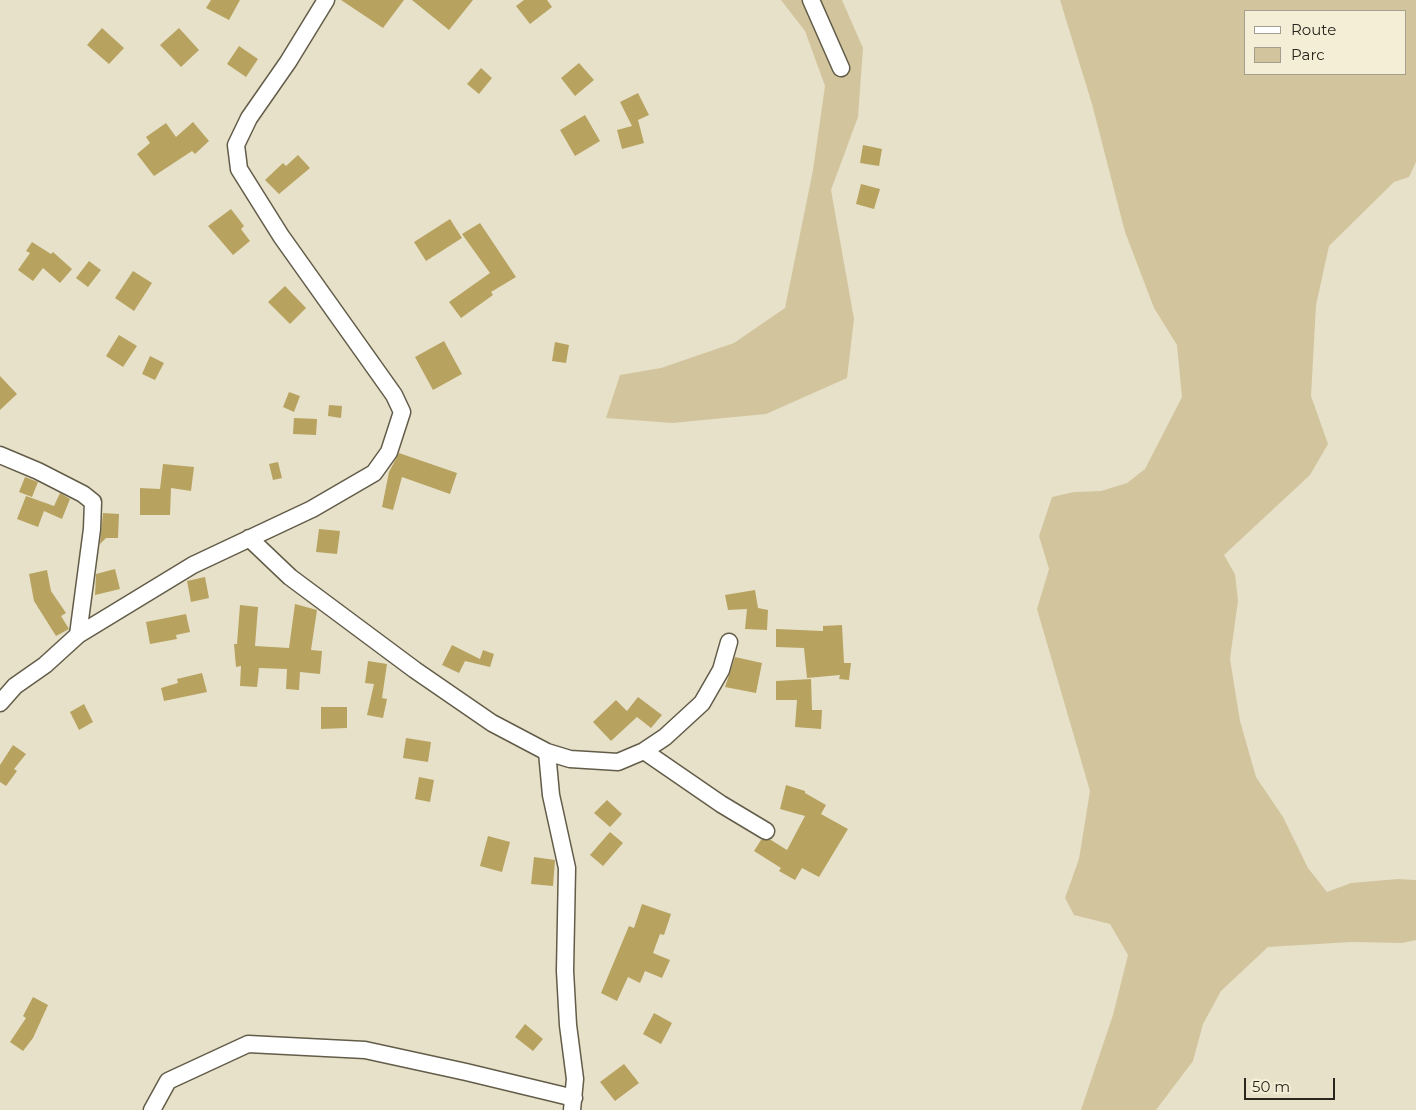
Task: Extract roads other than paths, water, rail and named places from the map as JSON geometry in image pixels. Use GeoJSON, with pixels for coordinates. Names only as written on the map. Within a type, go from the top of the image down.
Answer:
{"type":"FeatureCollection","features":[{"type":"Feature","properties":{"kind":"street"},"geometry":{"type":"LineString","coordinates":[[0,703],[15,686],[45,665],[78,635],[193,565],[312,509],[374,474],[389,452],[402,412],[394,395],[282,236],[239,169],[236,145],[249,118],[288,62],[326,0]]}},
{"type":"Feature","properties":{"kind":"street"},"geometry":{"type":"LineString","coordinates":[[811,0],[841,68]]}},
{"type":"Feature","properties":{"kind":"street"},"geometry":{"type":"LineString","coordinates":[[0,455],[38,471],[83,494],[93,502],[92,529],[78,635]]}},
{"type":"Feature","properties":{"kind":"street"},"geometry":{"type":"LineString","coordinates":[[249,538],[290,577],[415,670],[492,723],[548,752],[570,759],[618,762],[644,751],[665,737],[702,703],[721,670],[729,642]]}},
{"type":"Feature","properties":{"kind":"street"},"geometry":{"type":"LineString","coordinates":[[644,751],[721,804],[766,831]]}},
{"type":"Feature","properties":{"kind":"street"},"geometry":{"type":"LineString","coordinates":[[152,1110],[168,1080],[248,1044],[364,1050],[466,1072],[573,1104],[574,1061],[568,1025],[565,971],[567,868],[551,795],[548,752]]}}]}
